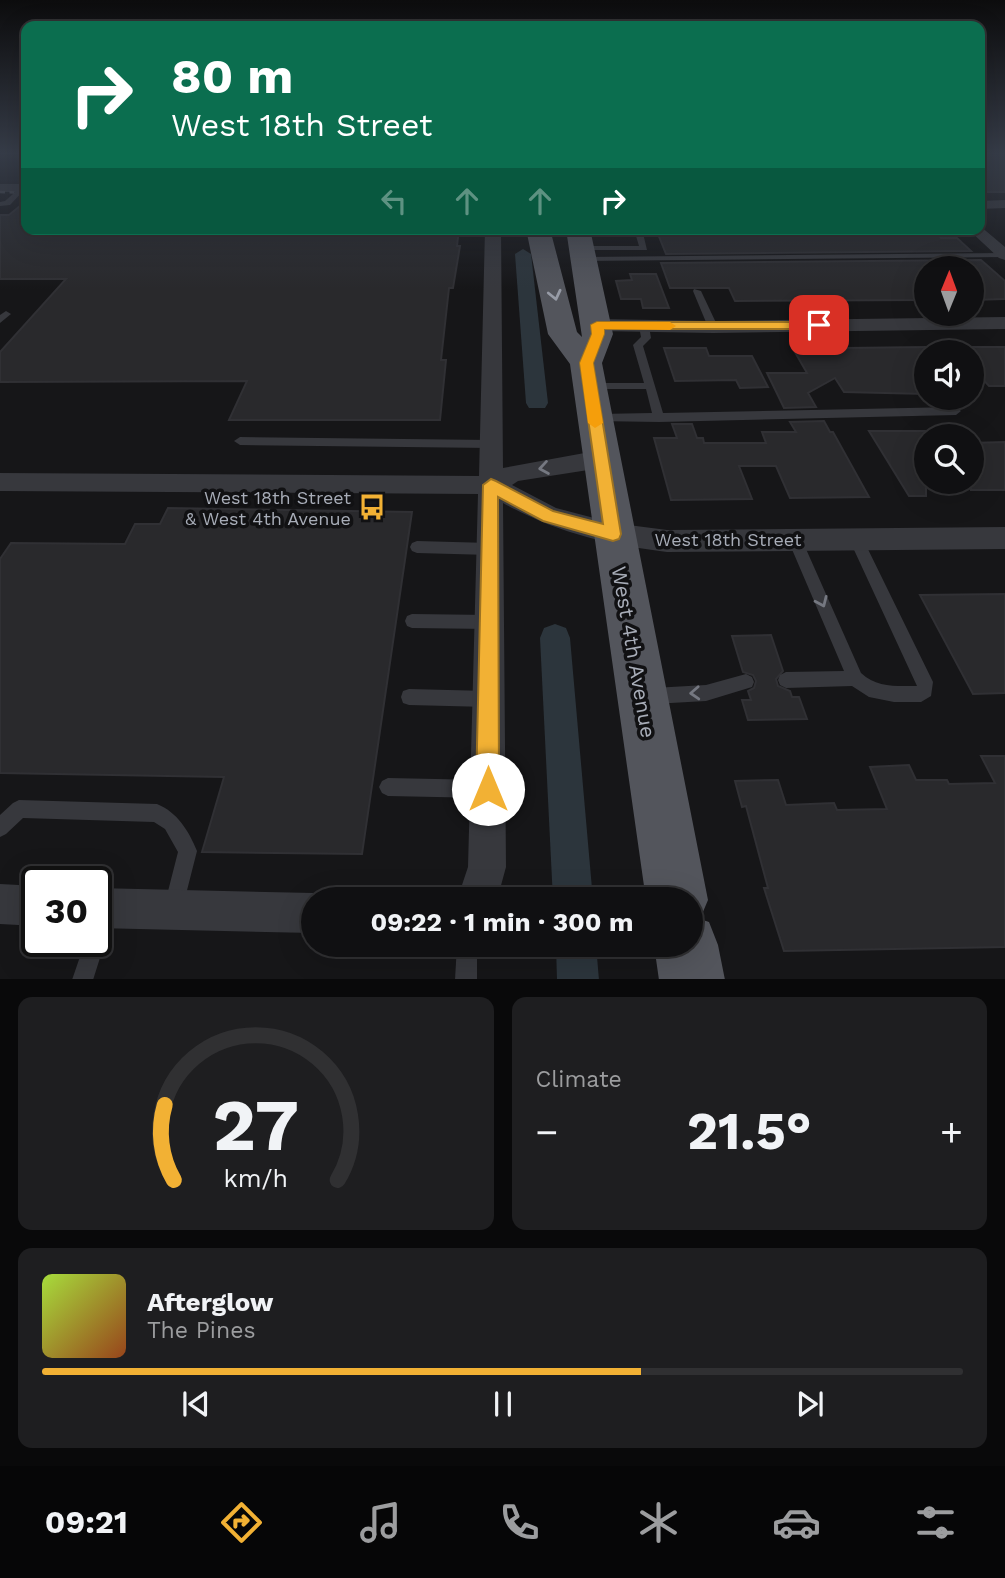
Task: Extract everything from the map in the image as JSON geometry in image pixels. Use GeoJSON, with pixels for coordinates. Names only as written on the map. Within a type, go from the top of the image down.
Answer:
{"type":"FeatureCollection","features":[{"type":"Feature","properties":{"kind":"main road"},"geometry":{"type":"LineString","coordinates":[[539,235],[563,334],[590,389]]}},
{"type":"Feature","properties":{"kind":"main road","name":"West 4th Avenue"},"geometry":{"type":"LineString","coordinates":[[581,245],[598,334],[590,389],[675,887]]}},
{"type":"Feature","properties":{"kind":"main road"},"geometry":{"type":"LineString","coordinates":[[688,957],[692,979]]}},
{"type":"Feature","properties":{"kind":"street"},"geometry":{"type":"LineString","coordinates":[[985,205],[1005,204]]}},
{"type":"Feature","properties":{"kind":"street"},"geometry":{"type":"LineString","coordinates":[[481,887],[487,867],[493,235]]}},
{"type":"Feature","properties":{"kind":"street"},"geometry":{"type":"LineString","coordinates":[[982,235],[1005,255]]}},
{"type":"Feature","properties":{"kind":"street"},"geometry":{"type":"LineString","coordinates":[[597,325],[713,327],[1005,323]]}},
{"type":"Feature","properties":{"kind":"street"},"geometry":{"type":"LineString","coordinates":[[491,485],[513,473],[601,459]]}},
{"type":"Feature","properties":{"kind":"street","name":"West 18th Street"},"geometry":{"type":"LineString","coordinates":[[0,482],[491,485],[549,516],[613,534],[667,541],[1005,538]]}},
{"type":"Feature","properties":{"kind":"street"},"geometry":{"type":"LineString","coordinates":[[0,904],[21,905]]}},
{"type":"Feature","properties":{"kind":"street"},"geometry":{"type":"LineString","coordinates":[[112,922],[173,910],[301,913]]}},
{"type":"Feature","properties":{"kind":"lane"},"geometry":{"type":"LineString","coordinates":[[581,245],[644,248],[640,235]]}},
{"type":"Feature","properties":{"kind":"lane"},"geometry":{"type":"LineString","coordinates":[[581,245],[1005,255]]}},
{"type":"Feature","properties":{"kind":"lane"},"geometry":{"type":"LineString","coordinates":[[696,291],[713,327]]}},
{"type":"Feature","properties":{"kind":"lane"},"geometry":{"type":"LineString","coordinates":[[644,326],[646,338],[638,345],[659,418]]}},
{"type":"Feature","properties":{"kind":"lane"},"geometry":{"type":"LineString","coordinates":[[590,389],[650,386]]}},
{"type":"Feature","properties":{"kind":"lane"},"geometry":{"type":"LineString","coordinates":[[590,389],[659,418],[956,411]]}},
{"type":"Feature","properties":{"kind":"lane"},"geometry":{"type":"LineString","coordinates":[[240,441],[491,444]]}},
{"type":"Feature","properties":{"kind":"lane"},"geometry":{"type":"LineString","coordinates":[[795,540],[855,678],[873,693],[921,694],[925,690],[925,682],[856,539]]}},
{"type":"Feature","properties":{"kind":"lane"},"geometry":{"type":"LineString","coordinates":[[417,547],[491,548]]}},
{"type":"Feature","properties":{"kind":"lane"},"geometry":{"type":"LineString","coordinates":[[412,621],[489,622]]}},
{"type":"Feature","properties":{"kind":"lane"},"geometry":{"type":"LineString","coordinates":[[786,680],[855,678]]}},
{"type":"Feature","properties":{"kind":"lane"},"geometry":{"type":"LineString","coordinates":[[643,696],[705,693],[746,682]]}},
{"type":"Feature","properties":{"kind":"lane"},"geometry":{"type":"LineString","coordinates":[[409,698],[488,699]]}},
{"type":"Feature","properties":{"kind":"lane"},"geometry":{"type":"LineString","coordinates":[[387,787],[488,789]]}},
{"type":"Feature","properties":{"kind":"lane"},"geometry":{"type":"LineString","coordinates":[[0,828],[19,809],[157,813],[171,823],[188,851],[173,910]]}},
{"type":"Feature","properties":{"kind":"lane"},"geometry":{"type":"LineString","coordinates":[[82,979],[89,957]]}},
{"type":"Feature","properties":{"kind":"lane"},"geometry":{"type":"LineString","coordinates":[[466,979],[467,957]]}},
{"type":"Feature","properties":{"kind":"building"},"geometry":{"type":"Polygon","coordinates":[[[21,205],[21,235],[458,235],[457,246],[460,246],[453,288],[449,288],[441,360],[446,360],[440,420],[229,420],[247,381],[0,382],[0,352],[66,279],[0,279],[0,215],[9,215],[21,205]]]}},
{"type":"Feature","properties":{"kind":"building"},"geometry":{"type":"Polygon","coordinates":[[[658,235],[938,235],[941,238],[957,238],[971,251],[666,254],[658,235]]]}},
{"type":"Feature","properties":{"kind":"building"},"geometry":{"type":"Polygon","coordinates":[[[914,261],[914,300],[735,301],[729,288],[670,288],[661,263],[914,261]]]}},
{"type":"Feature","properties":{"kind":"building"},"geometry":{"type":"Polygon","coordinates":[[[984,263],[1005,281],[1005,299],[984,300],[984,263]]]}},
{"type":"Feature","properties":{"kind":"building"},"geometry":{"type":"Polygon","coordinates":[[[630,274],[656,274],[669,308],[643,308],[641,299],[621,299],[616,281],[632,280],[630,274]]]}},
{"type":"Feature","properties":{"kind":"building"},"geometry":{"type":"Polygon","coordinates":[[[792,347],[914,347],[914,394],[844,392],[835,378],[808,393],[816,407],[784,408],[767,373],[807,373],[792,347]]]}},
{"type":"Feature","properties":{"kind":"building"},"geometry":{"type":"Polygon","coordinates":[[[984,347],[1005,347],[1005,386],[989,386],[984,380],[984,347]]]}},
{"type":"Feature","properties":{"kind":"building"},"geometry":{"type":"Polygon","coordinates":[[[664,348],[706,348],[709,356],[752,356],[768,387],[740,388],[736,380],[675,381],[664,348]]]}},
{"type":"Feature","properties":{"kind":"building"},"geometry":{"type":"Polygon","coordinates":[[[824,421],[830,432],[833,432],[869,497],[790,498],[776,466],[739,466],[752,499],[671,500],[654,438],[677,438],[672,424],[692,424],[697,438],[703,438],[704,443],[766,443],[762,432],[796,432],[790,422],[824,421]]]}},
{"type":"Feature","properties":{"kind":"building"},"geometry":{"type":"Polygon","coordinates":[[[869,431],[914,431],[914,494],[926,496],[909,496],[869,431]]]}},
{"type":"Feature","properties":{"kind":"building"},"geometry":{"type":"Polygon","coordinates":[[[1005,442],[1005,490],[984,490],[984,443],[1005,442]]]}},
{"type":"Feature","properties":{"kind":"building"},"geometry":{"type":"Polygon","coordinates":[[[168,508],[412,512],[362,854],[202,852],[224,777],[0,773],[0,559],[11,543],[125,544],[135,524],[160,524],[168,508]]]}},
{"type":"Feature","properties":{"kind":"building"},"geometry":{"type":"Polygon","coordinates":[[[1005,594],[1005,693],[973,694],[920,595],[1005,594]]]}},
{"type":"Feature","properties":{"kind":"building"},"geometry":{"type":"Polygon","coordinates":[[[771,635],[783,671],[776,679],[778,686],[790,691],[792,697],[799,697],[807,719],[748,720],[742,700],[751,700],[748,691],[754,688],[756,681],[753,675],[743,672],[732,636],[771,635]]]}},
{"type":"Feature","properties":{"kind":"building"},"geometry":{"type":"Polygon","coordinates":[[[981,756],[1005,756],[1005,947],[784,951],[764,888],[768,888],[746,806],[742,807],[735,781],[778,780],[786,805],[834,803],[837,810],[887,809],[870,767],[909,765],[916,780],[947,780],[949,784],[995,783],[981,756]]]}},
{"type":"Feature","properties":{"kind":"waterway"},"geometry":{"type":"LineString","coordinates":[[523,254],[537,403]]}},
{"type":"Feature","properties":{"kind":"waterway"},"geometry":{"type":"LineString","coordinates":[[555,638],[572,887]]}},
{"type":"Feature","properties":{"kind":"waterway"},"geometry":{"type":"LineString","coordinates":[[577,957],[578,979]]}},
{"type":"Feature","properties":{"kind":"slow traffic"},"geometry":{"type":"LineString","coordinates":[[595,423],[586,363],[598,334],[597,325],[670,326]]}},
{"type":"Feature","properties":{"kind":"place","name":"West 18th Street & West 4th Avenue"},"geometry":{"type":"Point","coordinates":[372,507]}},
{"type":"Feature","properties":{"kind":"route"},"geometry":{"type":"LineString","coordinates":[[488,789],[491,485],[549,516],[613,534],[586,363],[598,334],[597,325],[819,325]]}}]}
